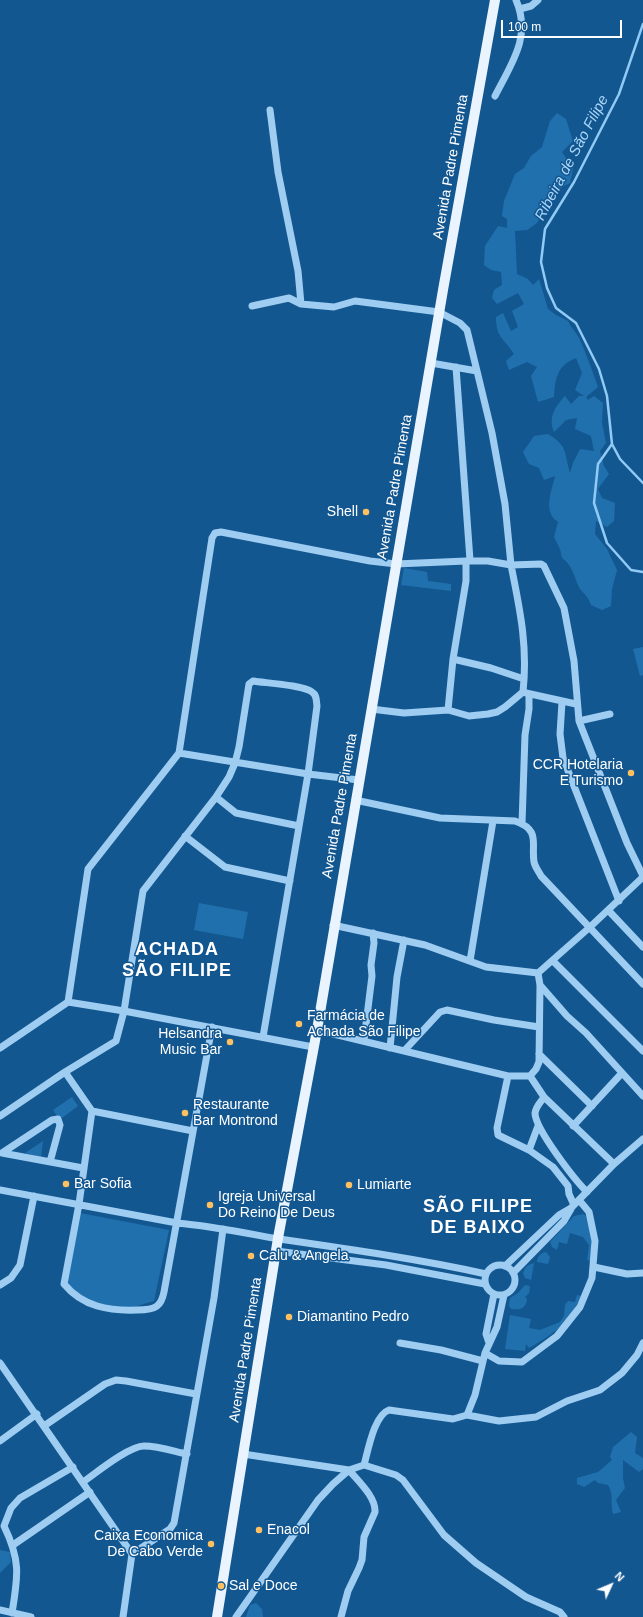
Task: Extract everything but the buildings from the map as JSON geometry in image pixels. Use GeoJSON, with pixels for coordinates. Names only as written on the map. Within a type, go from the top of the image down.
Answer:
{"type":"FeatureCollection","features":[{"type":"Feature","properties":{"kind":"main road","name":"Avenida Padre Pimenta"},"geometry":{"type":"LineString","coordinates":[[217,1617],[278,1238],[317,1030],[333,925],[356,800],[439,312],[495,0]]}},
{"type":"Feature","properties":{"kind":"street"},"geometry":{"type":"LineString","coordinates":[[495,96],[522,40],[520,9],[516,0]]}},
{"type":"Feature","properties":{"kind":"street"},"geometry":{"type":"LineString","coordinates":[[520,9],[531,6],[538,0]]}},
{"type":"Feature","properties":{"kind":"street"},"geometry":{"type":"LineString","coordinates":[[270,110],[278,172],[298,271],[301,304]]}},
{"type":"Feature","properties":{"kind":"street"},"geometry":{"type":"LineString","coordinates":[[252,306],[289,298],[301,304],[334,306],[355,301],[439,312],[460,322],[467,330],[492,433],[505,504],[511,565],[522,622],[525,652],[524,679],[529,709],[525,734],[522,824]]}},
{"type":"Feature","properties":{"kind":"street"},"geometry":{"type":"LineString","coordinates":[[431,363],[477,370]]}},
{"type":"Feature","properties":{"kind":"street"},"geometry":{"type":"LineString","coordinates":[[448,710],[453,659],[468,561],[456,368]]}},
{"type":"Feature","properties":{"kind":"street"},"geometry":{"type":"LineString","coordinates":[[68,1002],[88,869],[179,753],[212,538],[215,533],[221,532],[370,561],[396,564],[468,561],[488,561],[511,565],[541,564],[547,570],[564,608],[574,661],[576,704],[579,721],[627,843],[643,877],[553,961],[538,972],[486,967],[425,945],[333,925]]}},
{"type":"Feature","properties":{"kind":"street"},"geometry":{"type":"LineString","coordinates":[[453,659],[491,668],[524,679]]}},
{"type":"Feature","properties":{"kind":"street"},"geometry":{"type":"LineString","coordinates":[[0,1116],[65,1072],[116,1041],[124,1011],[143,891],[216,797],[229,777],[235,763],[249,684],[253,681],[311,691],[316,696],[316,720],[308,774],[263,1037]]}},
{"type":"Feature","properties":{"kind":"street"},"geometry":{"type":"LineString","coordinates":[[371,709],[404,713],[448,710],[469,716],[492,713],[505,707],[526,693],[576,704]]}},
{"type":"Feature","properties":{"kind":"street"},"geometry":{"type":"LineString","coordinates":[[562,702],[560,734],[563,758],[618,901]]}},
{"type":"Feature","properties":{"kind":"street"},"geometry":{"type":"LineString","coordinates":[[579,721],[610,714]]}},
{"type":"Feature","properties":{"kind":"street"},"geometry":{"type":"LineString","coordinates":[[179,753],[308,774],[359,780]]}},
{"type":"Feature","properties":{"kind":"street"},"geometry":{"type":"LineString","coordinates":[[216,797],[236,813],[299,826]]}},
{"type":"Feature","properties":{"kind":"street"},"geometry":{"type":"LineString","coordinates":[[356,800],[440,818],[515,821],[522,824],[528,829],[534,839],[534,863],[541,876],[643,984]]}},
{"type":"Feature","properties":{"kind":"street"},"geometry":{"type":"LineString","coordinates":[[470,961],[494,821]]}},
{"type":"Feature","properties":{"kind":"street"},"geometry":{"type":"LineString","coordinates":[[185,836],[225,867],[290,881]]}},
{"type":"Feature","properties":{"kind":"street"},"geometry":{"type":"LineString","coordinates":[[608,910],[643,947]]}},
{"type":"Feature","properties":{"kind":"street"},"geometry":{"type":"LineString","coordinates":[[364,1040],[372,976],[371,965],[374,943],[373,933]]}},
{"type":"Feature","properties":{"kind":"street"},"geometry":{"type":"LineString","coordinates":[[390,1048],[397,977],[404,940]]}},
{"type":"Feature","properties":{"kind":"street"},"geometry":{"type":"LineString","coordinates":[[553,961],[643,1051]]}},
{"type":"Feature","properties":{"kind":"street"},"geometry":{"type":"LineString","coordinates":[[317,1030],[364,1040],[390,1048],[441,1058],[508,1076],[530,1076],[536,1069],[539,1054],[540,985],[538,972]]}},
{"type":"Feature","properties":{"kind":"street"},"geometry":{"type":"LineString","coordinates":[[540,985],[567,1016],[586,1033],[643,1096]]}},
{"type":"Feature","properties":{"kind":"street"},"geometry":{"type":"LineString","coordinates":[[0,1048],[68,1002],[212,1027],[313,1047]]}},
{"type":"Feature","properties":{"kind":"street"},"geometry":{"type":"LineString","coordinates":[[404,1051],[440,1012],[447,1010],[494,1020],[539,1027]]}},
{"type":"Feature","properties":{"kind":"street"},"geometry":{"type":"LineString","coordinates":[[65,1072],[92,1111],[79,1204],[64,1284],[90,1305],[108,1310],[149,1309],[160,1303],[164,1292],[212,1027]]}},
{"type":"Feature","properties":{"kind":"street"},"geometry":{"type":"LineString","coordinates":[[539,1054],[592,1106]]}},
{"type":"Feature","properties":{"kind":"street"},"geometry":{"type":"LineString","coordinates":[[573,1126],[622,1073]]}},
{"type":"Feature","properties":{"kind":"street"},"geometry":{"type":"LineString","coordinates":[[400,1343],[484,1357],[499,1361],[522,1362],[557,1336],[580,1307],[592,1278],[595,1241],[589,1212],[575,1205],[569,1194],[568,1186],[553,1167],[529,1150],[498,1135],[497,1128],[508,1076]]}},
{"type":"Feature","properties":{"kind":"street"},"geometry":{"type":"LineString","coordinates":[[530,1076],[544,1097],[614,1164]]}},
{"type":"Feature","properties":{"kind":"street"},"geometry":{"type":"LineString","coordinates":[[544,1097],[537,1106],[535,1113],[538,1126],[560,1160],[580,1186],[587,1192]]}},
{"type":"Feature","properties":{"kind":"street"},"geometry":{"type":"LineString","coordinates":[[92,1111],[193,1131]]}},
{"type":"Feature","properties":{"kind":"street"},"geometry":{"type":"LineString","coordinates":[[50,1162],[60,1125],[58,1119],[52,1120],[2,1153],[50,1162],[83,1168]]}},
{"type":"Feature","properties":{"kind":"street"},"geometry":{"type":"LineString","coordinates":[[529,1150],[538,1126]]}},
{"type":"Feature","properties":{"kind":"street"},"geometry":{"type":"LineString","coordinates":[[513,1273],[564,1221],[575,1205],[614,1164],[643,1139]]}},
{"type":"Feature","properties":{"kind":"street"},"geometry":{"type":"LineString","coordinates":[[0,1190],[177,1223],[223,1229],[431,1263],[486,1274]]}},
{"type":"Feature","properties":{"kind":"street"},"geometry":{"type":"LineString","coordinates":[[0,1285],[11,1278],[20,1265],[34,1196]]}},
{"type":"Feature","properties":{"kind":"street"},"geometry":{"type":"LineString","coordinates":[[505,1266],[559,1215],[575,1205]]}},
{"type":"Feature","properties":{"kind":"street"},"geometry":{"type":"LineString","coordinates":[[132,1554],[164,1534],[174,1523],[214,1298],[223,1229]]}},
{"type":"Feature","properties":{"kind":"street"},"geometry":{"type":"LineString","coordinates":[[276,1251],[386,1265],[485,1284]]}},
{"type":"Feature","properties":{"kind":"street"},"geometry":{"type":"LineString","coordinates":[[501,1265],[505,1266],[513,1273],[515,1281],[514,1286],[512,1290],[504,1295],[494,1294],[485,1284],[486,1274],[492,1268],[501,1265]]}},
{"type":"Feature","properties":{"kind":"street"},"geometry":{"type":"LineString","coordinates":[[594,1267],[627,1274],[643,1274]]}},
{"type":"Feature","properties":{"kind":"street"},"geometry":{"type":"LineString","coordinates":[[489,1343],[486,1334],[494,1294]]}},
{"type":"Feature","properties":{"kind":"street"},"geometry":{"type":"LineString","coordinates":[[467,1415],[475,1395],[484,1357],[497,1327],[504,1295]]}},
{"type":"Feature","properties":{"kind":"street"},"geometry":{"type":"LineString","coordinates":[[364,1465],[376,1423],[381,1414],[385,1411],[388,1410],[454,1419],[467,1415],[499,1421],[536,1417],[567,1401],[600,1390],[622,1373],[637,1355],[643,1343]]}},
{"type":"Feature","properties":{"kind":"street"},"geometry":{"type":"LineString","coordinates":[[0,1363],[73,1466],[132,1554],[123,1617]]}},
{"type":"Feature","properties":{"kind":"street"},"geometry":{"type":"LineString","coordinates":[[44,1426],[105,1384],[116,1380],[196,1394]]}},
{"type":"Feature","properties":{"kind":"street"},"geometry":{"type":"LineString","coordinates":[[0,1441],[37,1414]]}},
{"type":"Feature","properties":{"kind":"street"},"geometry":{"type":"LineString","coordinates":[[83,1482],[126,1452],[137,1447],[144,1446],[187,1454]]}},
{"type":"Feature","properties":{"kind":"street"},"geometry":{"type":"LineString","coordinates":[[244,1454],[349,1470],[373,1500],[375,1508],[364,1537],[362,1560],[348,1591],[341,1617]]}},
{"type":"Feature","properties":{"kind":"street"},"geometry":{"type":"LineString","coordinates":[[236,1617],[318,1500],[349,1470],[364,1465],[396,1475],[402,1480],[444,1536],[476,1563],[526,1597],[560,1612],[564,1617]]}},
{"type":"Feature","properties":{"kind":"street"},"geometry":{"type":"LineString","coordinates":[[12,1613],[17,1571],[14,1545],[2,1526],[11,1508],[20,1498],[73,1466]]}},
{"type":"Feature","properties":{"kind":"street"},"geometry":{"type":"LineString","coordinates":[[14,1545],[90,1492]]}},
{"type":"Feature","properties":{"kind":"street"},"geometry":{"type":"LineString","coordinates":[[0,1610],[31,1617]]}},
{"type":"Feature","properties":{"kind":"shaded area"},"geometry":{"type":"Polygon","coordinates":[[[557,113],[566,119],[573,141],[562,152],[573,169],[570,183],[553,192],[537,223],[527,230],[515,231],[517,274],[528,279],[533,285],[539,279],[548,309],[568,321],[580,340],[598,387],[586,397],[588,400],[594,396],[603,403],[602,423],[606,443],[600,451],[604,466],[609,474],[598,489],[602,498],[615,503],[614,521],[607,527],[596,521],[595,534],[607,549],[617,570],[612,589],[611,606],[602,610],[591,605],[588,598],[580,589],[569,564],[562,558],[560,549],[554,537],[558,522],[550,512],[549,500],[555,476],[544,480],[539,468],[529,464],[523,452],[534,436],[548,434],[562,446],[566,455],[570,473],[580,449],[594,451],[591,436],[575,429],[577,418],[566,420],[554,432],[552,427],[552,417],[554,412],[558,404],[565,396],[571,404],[579,396],[584,396],[575,390],[582,373],[576,358],[570,361],[558,373],[554,397],[538,402],[531,376],[537,367],[527,362],[509,370],[506,361],[514,354],[499,334],[496,324],[496,317],[503,313],[511,331],[518,327],[512,311],[524,304],[518,293],[497,304],[492,298],[494,290],[502,285],[501,272],[491,270],[484,265],[485,246],[498,226],[507,228],[507,219],[502,216],[504,201],[515,174],[524,168],[531,156],[542,147],[550,121],[557,113]]]}},
{"type":"Feature","properties":{"kind":"shaded area"},"geometry":{"type":"Polygon","coordinates":[[[404,568],[427,572],[428,581],[451,584],[451,591],[401,585],[404,568]]]}},
{"type":"Feature","properties":{"kind":"shaded area"},"geometry":{"type":"Polygon","coordinates":[[[643,647],[643,675],[640,676],[633,649],[643,647]]]}},
{"type":"Feature","properties":{"kind":"shaded area"},"geometry":{"type":"Polygon","coordinates":[[[199,903],[248,912],[243,939],[194,930],[199,903]]]}},
{"type":"Feature","properties":{"kind":"shaded area"},"geometry":{"type":"Polygon","coordinates":[[[72,1097],[78,1106],[62,1118],[57,1116],[53,1110],[72,1097]]]}},
{"type":"Feature","properties":{"kind":"shaded area"},"geometry":{"type":"Polygon","coordinates":[[[43,1141],[41,1157],[25,1153],[43,1141]]]}},
{"type":"Feature","properties":{"kind":"shaded area"},"geometry":{"type":"Polygon","coordinates":[[[80,1213],[169,1230],[154,1301],[130,1308],[112,1308],[86,1299],[66,1283],[80,1213]]]}},
{"type":"Feature","properties":{"kind":"shaded area"},"geometry":{"type":"Polygon","coordinates":[[[584,1214],[591,1229],[591,1261],[587,1260],[589,1245],[583,1237],[570,1233],[567,1244],[559,1242],[557,1250],[552,1247],[550,1242],[574,1216],[584,1214]]]}},
{"type":"Feature","properties":{"kind":"shaded area"},"geometry":{"type":"Polygon","coordinates":[[[546,1252],[550,1257],[548,1264],[537,1262],[540,1255],[546,1252]]]}},
{"type":"Feature","properties":{"kind":"shaded area"},"geometry":{"type":"Polygon","coordinates":[[[534,1263],[531,1280],[525,1278],[523,1273],[525,1269],[528,1265],[534,1263]]]}},
{"type":"Feature","properties":{"kind":"shaded area"},"geometry":{"type":"Polygon","coordinates":[[[525,1285],[530,1286],[529,1293],[525,1297],[527,1299],[524,1307],[520,1309],[511,1309],[509,1306],[510,1298],[518,1293],[525,1285]]]}},
{"type":"Feature","properties":{"kind":"shaded area"},"geometry":{"type":"Polygon","coordinates":[[[577,1295],[581,1296],[571,1314],[553,1333],[529,1348],[526,1344],[525,1351],[505,1349],[510,1315],[531,1319],[529,1328],[540,1330],[560,1322],[564,1316],[565,1305],[568,1301],[575,1302],[577,1295]]]}},
{"type":"Feature","properties":{"kind":"shaded area"},"geometry":{"type":"Polygon","coordinates":[[[631,1432],[637,1437],[635,1453],[643,1458],[643,1469],[639,1472],[623,1460],[623,1478],[625,1488],[616,1500],[621,1512],[613,1514],[611,1492],[608,1485],[598,1483],[595,1480],[584,1487],[577,1484],[577,1478],[598,1472],[612,1460],[610,1457],[613,1447],[631,1432]]]}},
{"type":"Feature","properties":{"kind":"shaded area"},"geometry":{"type":"Polygon","coordinates":[[[0,1550],[10,1552],[11,1562],[0,1573],[0,1550]]]}},
{"type":"Feature","properties":{"kind":"shaded area"},"geometry":{"type":"Polygon","coordinates":[[[256,1603],[262,1609],[263,1617],[246,1617],[250,1605],[256,1603]]]}},
{"type":"Feature","properties":{"kind":"waterway","name":"Ribeira de São Filipe"},"geometry":{"type":"LineString","coordinates":[[643,24],[619,94],[574,182],[545,229],[541,262],[547,288],[556,308],[576,323],[599,369],[607,396],[612,444],[598,464],[594,503],[607,543],[631,570],[643,572]]}},
{"type":"Feature","properties":{"kind":"waterway"},"geometry":{"type":"LineString","coordinates":[[612,444],[620,459],[643,483]]}},
{"type":"Feature","properties":{"kind":"place","name":"Shell"},"geometry":{"type":"Point","coordinates":[366,512]}},
{"type":"Feature","properties":{"kind":"place","name":"CCR Hotelaria E Turismo"},"geometry":{"type":"Point","coordinates":[631,773]}},
{"type":"Feature","properties":{"kind":"place","name":"Farmácia de Achada São Filipe"},"geometry":{"type":"Point","coordinates":[299,1024]}},
{"type":"Feature","properties":{"kind":"place","name":"Helsandra Music Bar"},"geometry":{"type":"Point","coordinates":[230,1042]}},
{"type":"Feature","properties":{"kind":"place","name":"Restaurante Bar Montrond"},"geometry":{"type":"Point","coordinates":[185,1113]}},
{"type":"Feature","properties":{"kind":"place","name":"Bar Sofia"},"geometry":{"type":"Point","coordinates":[66,1184]}},
{"type":"Feature","properties":{"kind":"place","name":"Lumiarte"},"geometry":{"type":"Point","coordinates":[349,1185]}},
{"type":"Feature","properties":{"kind":"place","name":"Igreja Universal Do Reino De Deus"},"geometry":{"type":"Point","coordinates":[210,1205]}},
{"type":"Feature","properties":{"kind":"place","name":"Calu & Angela"},"geometry":{"type":"Point","coordinates":[251,1256]}},
{"type":"Feature","properties":{"kind":"place","name":"Diamantino Pedro"},"geometry":{"type":"Point","coordinates":[289,1317]}},
{"type":"Feature","properties":{"kind":"place","name":"Enacol"},"geometry":{"type":"Point","coordinates":[259,1530]}},
{"type":"Feature","properties":{"kind":"place","name":"Caixa Economica De Cabo Verde"},"geometry":{"type":"Point","coordinates":[211,1544]}},
{"type":"Feature","properties":{"kind":"place","name":"Sal e Doce"},"geometry":{"type":"Point","coordinates":[221,1586]}},
{"type":"Feature","properties":{"kind":"district","name":"ACHADA SÃO FILIPE"},"geometry":{"type":"Point","coordinates":[177,960]}},
{"type":"Feature","properties":{"kind":"district","name":"SÃO FILIPE DE BAIXO"},"geometry":{"type":"Point","coordinates":[478,1217]}}]}
